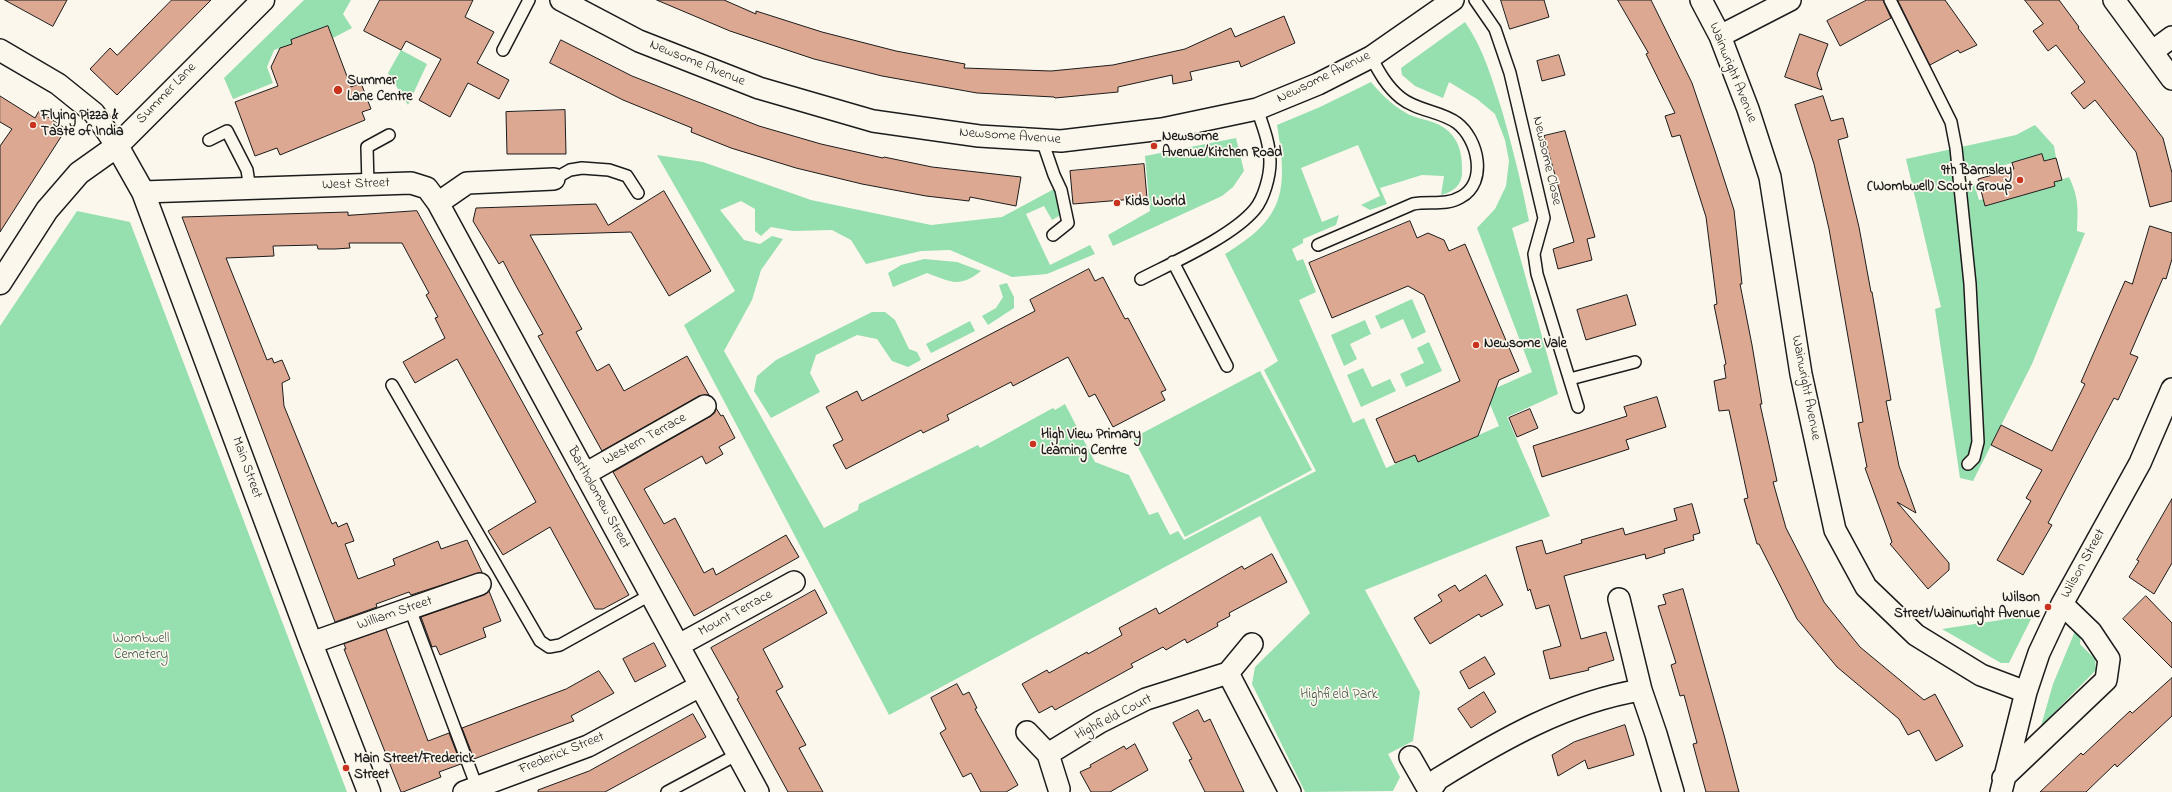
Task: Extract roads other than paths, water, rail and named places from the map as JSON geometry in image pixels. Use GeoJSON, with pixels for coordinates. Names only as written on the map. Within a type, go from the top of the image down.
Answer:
{"type":"FeatureCollection","features":[{"type":"Feature","properties":{"kind":"street","name":"Summer Lane"},"geometry":{"type":"LineString","coordinates":[[0,283],[48,210],[79,173],[117,146],[263,0]]}},
{"type":"Feature","properties":{"kind":"street","name":"Newsome Avenue"},"geometry":{"type":"LineString","coordinates":[[561,0],[639,41],[759,88],[873,122],[979,136],[1061,141],[1162,129],[1258,108],[1318,84],[1371,57],[1433,6],[1453,0]]}},
{"type":"Feature","properties":{"kind":"street","name":"Wainwright Avenue"},"geometry":{"type":"LineString","coordinates":[[1701,0],[1720,36],[1748,109],[1770,177],[1801,374],[1835,530],[1866,587],[1916,635],[1981,675],[2026,692]]}},
{"type":"Feature","properties":{"kind":"street"},"geometry":{"type":"LineString","coordinates":[[1720,36],[1790,0]]}},
{"type":"Feature","properties":{"kind":"street"},"geometry":{"type":"LineString","coordinates":[[2114,0],[2153,51],[2172,79]]}},
{"type":"Feature","properties":{"kind":"street"},"geometry":{"type":"LineString","coordinates":[[2153,51],[2172,37]]}},
{"type":"Feature","properties":{"kind":"street"},"geometry":{"type":"LineString","coordinates":[[0,50],[58,84],[94,113],[117,146]]}},
{"type":"Feature","properties":{"kind":"street","name":"Main Street"},"geometry":{"type":"LineString","coordinates":[[117,146],[143,192],[311,644],[369,792]]}},
{"type":"Feature","properties":{"kind":"street"},"geometry":{"type":"LineString","coordinates":[[438,203],[466,183],[554,179]]}},
{"type":"Feature","properties":{"kind":"street","name":"West Street"},"geometry":{"type":"LineString","coordinates":[[143,192],[411,183],[427,188],[438,203]]}},
{"type":"Feature","properties":{"kind":"street","name":"Bartholomew Street"},"geometry":{"type":"LineString","coordinates":[[438,203],[758,792]]}},
{"type":"Feature","properties":{"kind":"street","name":"Wilson Street"},"geometry":{"type":"LineString","coordinates":[[2002,785],[2026,692],[2040,653],[2062,604],[2140,464],[2172,389]]}},
{"type":"Feature","properties":{"kind":"street","name":"Western Terrace"},"geometry":{"type":"LineString","coordinates":[[584,474],[706,406]]}},
{"type":"Feature","properties":{"kind":"street","name":"Mount Terrace"},"geometry":{"type":"LineString","coordinates":[[679,645],[794,582]]}},
{"type":"Feature","properties":{"kind":"street","name":"William Street"},"geometry":{"type":"LineString","coordinates":[[311,644],[480,584]]}},
{"type":"Feature","properties":{"kind":"street"},"geometry":{"type":"LineString","coordinates":[[1620,599],[1641,690],[1656,734],[1672,792]]}},
{"type":"Feature","properties":{"kind":"street"},"geometry":{"type":"LineString","coordinates":[[2002,785],[2106,680],[2109,658],[2092,632],[2062,604]]}},
{"type":"Feature","properties":{"kind":"street"},"geometry":{"type":"LineString","coordinates":[[1252,644],[1228,673],[1290,792]]}},
{"type":"Feature","properties":{"kind":"street","name":"Highfield Court"},"geometry":{"type":"LineString","coordinates":[[1048,754],[1100,722],[1146,699],[1228,673]]}},
{"type":"Feature","properties":{"kind":"street","name":"Frederick Street"},"geometry":{"type":"LineString","coordinates":[[473,790],[588,746],[700,686]]}},
{"type":"Feature","properties":{"kind":"street"},"geometry":{"type":"LineString","coordinates":[[1410,757],[1430,792],[1438,779],[1543,720],[1623,693],[1641,690]]}},
{"type":"Feature","properties":{"kind":"street"},"geometry":{"type":"LineString","coordinates":[[1027,732],[1048,754],[1059,788]]}},
{"type":"Feature","properties":{"kind":"lane"},"geometry":{"type":"LineString","coordinates":[[503,50],[530,0]]}},
{"type":"Feature","properties":{"kind":"lane","name":"Newsome Close"},"geometry":{"type":"LineString","coordinates":[[1475,0],[1495,29],[1510,73],[1544,218],[1534,254],[1537,274],[1578,407]]}},
{"type":"Feature","properties":{"kind":"lane"},"geometry":{"type":"LineString","coordinates":[[1890,0],[1951,122],[1956,148],[1970,284],[1978,442],[1974,458],[1968,464]]}},
{"type":"Feature","properties":{"kind":"lane"},"geometry":{"type":"LineString","coordinates":[[1318,245],[1413,204],[1428,201],[1446,203],[1462,197],[1473,184],[1478,166],[1475,151],[1468,134],[1456,122],[1402,99],[1386,84],[1371,57]]}},
{"type":"Feature","properties":{"kind":"lane"},"geometry":{"type":"LineString","coordinates":[[1141,279],[1237,227],[1256,208],[1266,186],[1270,163],[1258,108]]}},
{"type":"Feature","properties":{"kind":"lane"},"geometry":{"type":"LineString","coordinates":[[209,140],[227,131],[247,170],[250,189]]}},
{"type":"Feature","properties":{"kind":"lane"},"geometry":{"type":"LineString","coordinates":[[368,185],[368,147],[389,135]]}},
{"type":"Feature","properties":{"kind":"lane"},"geometry":{"type":"LineString","coordinates":[[1042,140],[1054,175],[1061,190],[1068,223],[1053,235]]}},
{"type":"Feature","properties":{"kind":"lane"},"geometry":{"type":"LineString","coordinates":[[554,179],[570,170],[582,168],[609,170],[627,176],[638,192]]}},
{"type":"Feature","properties":{"kind":"lane"},"geometry":{"type":"LineString","coordinates":[[1173,262],[1227,366]]}},
{"type":"Feature","properties":{"kind":"lane"},"geometry":{"type":"LineString","coordinates":[[1570,379],[1635,362]]}},
{"type":"Feature","properties":{"kind":"lane"},"geometry":{"type":"LineString","coordinates":[[392,386],[540,641],[549,647],[560,645],[650,595]]}},
{"type":"Feature","properties":{"kind":"lane"},"geometry":{"type":"LineString","coordinates":[[410,609],[473,790]]}},
{"type":"Feature","properties":{"kind":"lane"},"geometry":{"type":"LineString","coordinates":[[667,792],[738,754]]}},
{"type":"Feature","properties":{"kind":"place","name":"Summer Lane Centre"},"geometry":{"type":"Point","coordinates":[338,90]}},
{"type":"Feature","properties":{"kind":"place","name":"Flying Pizza & Taste of India"},"geometry":{"type":"Point","coordinates":[33,125]}},
{"type":"Feature","properties":{"kind":"place","name":"Newsome Avenue/Kitchen Road"},"geometry":{"type":"Point","coordinates":[1154,146]}},
{"type":"Feature","properties":{"kind":"place","name":"9th Barnsley (Wombwell) Scout Group"},"geometry":{"type":"Point","coordinates":[2020,180]}},
{"type":"Feature","properties":{"kind":"place","name":"Kids World"},"geometry":{"type":"Point","coordinates":[1117,203]}},
{"type":"Feature","properties":{"kind":"place","name":"Newsome Vale"},"geometry":{"type":"Point","coordinates":[1476,345]}},
{"type":"Feature","properties":{"kind":"place","name":"High View Primary Learning Centre"},"geometry":{"type":"Point","coordinates":[1033,444]}},
{"type":"Feature","properties":{"kind":"place","name":"Wilson Street/Wainwright Avenue"},"geometry":{"type":"Point","coordinates":[2048,607]}},
{"type":"Feature","properties":{"kind":"place","name":"Main Street/Frederick Street"},"geometry":{"type":"Point","coordinates":[346,768]}},
{"type":"Feature","properties":{"kind":"park label","name":"Wombwell Cemetery"},"geometry":{"type":"Point","coordinates":[141,648]}},
{"type":"Feature","properties":{"kind":"park label","name":"Highfield Park"},"geometry":{"type":"Point","coordinates":[1339,696]}}]}
